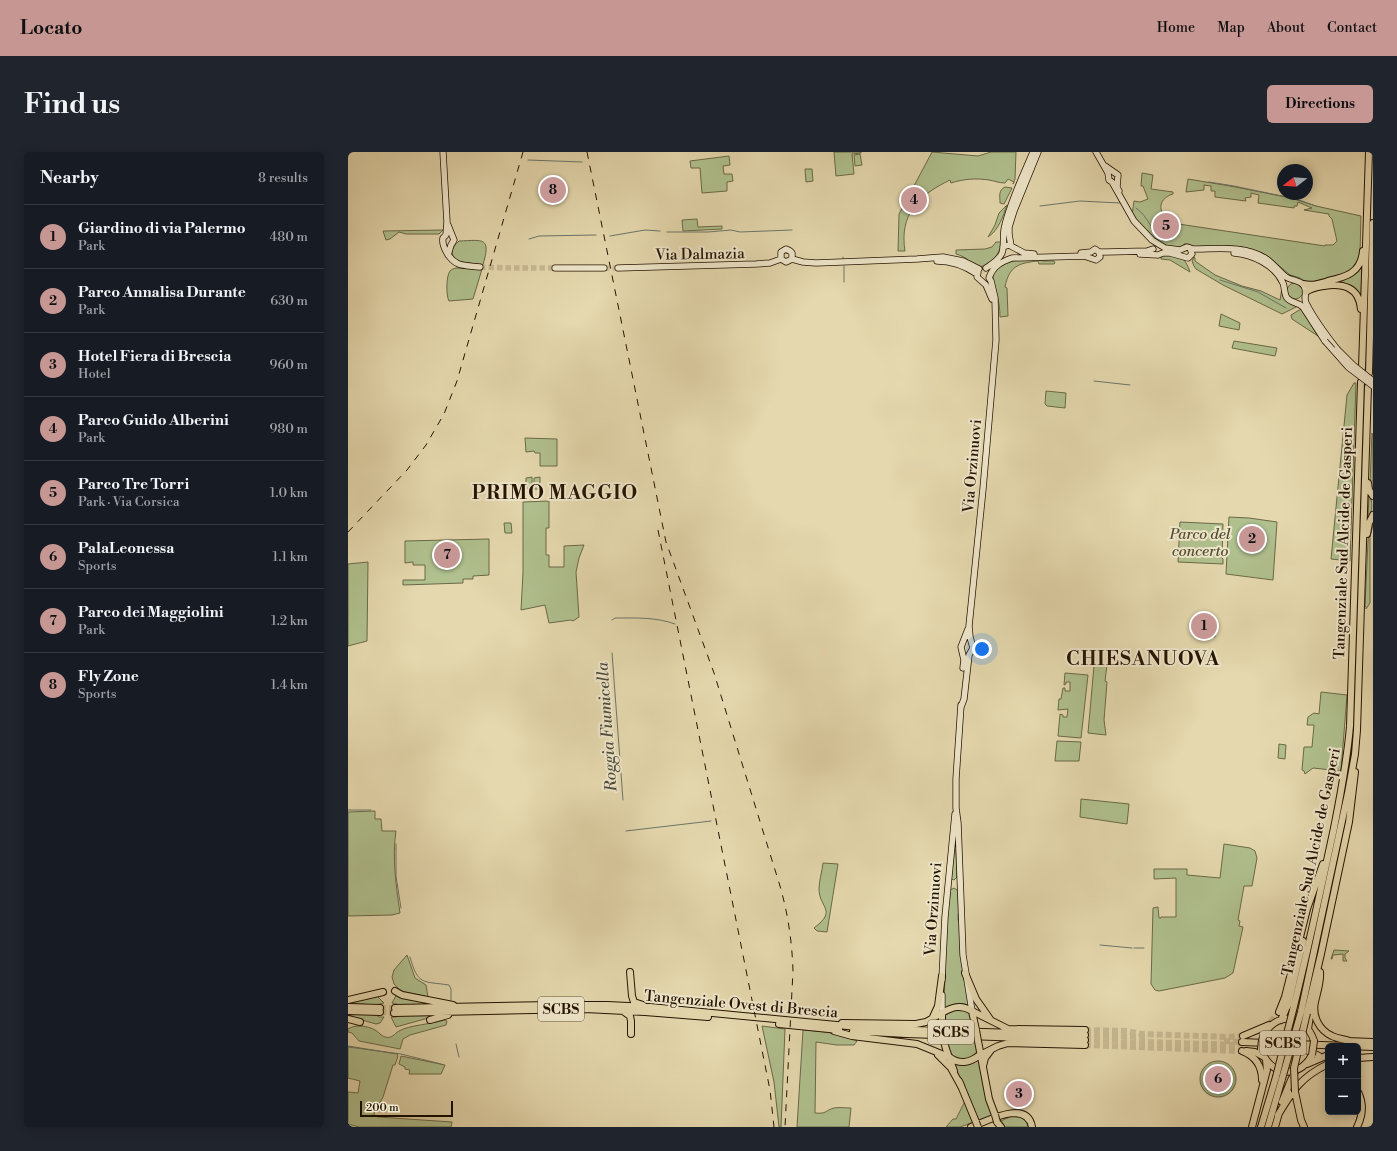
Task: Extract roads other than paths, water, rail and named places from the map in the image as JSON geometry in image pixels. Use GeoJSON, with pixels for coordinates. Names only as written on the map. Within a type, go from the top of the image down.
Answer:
{"type":"FeatureCollection","features":[{"type":"Feature","properties":{"kind":"main road"},"geometry":{"type":"LineString","coordinates":[[443,152],[447,222],[449,235],[454,240],[448,255]]}},
{"type":"Feature","properties":{"kind":"main road"},"geometry":{"type":"LineString","coordinates":[[1033,152],[1005,224],[1003,232],[1003,256],[1010,258],[1084,256],[1091,255],[1095,249],[1100,254],[1106,255],[1158,249],[1177,254],[1183,253]]}},
{"type":"Feature","properties":{"kind":"main road"},"geometry":{"type":"LineString","coordinates":[[982,281],[987,280],[998,265],[1010,258],[1015,253],[1009,234],[1009,227],[1038,152]]}},
{"type":"Feature","properties":{"kind":"main road"},"geometry":{"type":"LineString","coordinates":[[1096,152],[1103,165],[1111,174]]}},
{"type":"Feature","properties":{"kind":"main road"},"geometry":{"type":"LineString","coordinates":[[1368,373],[1370,223],[1369,152]]}},
{"type":"Feature","properties":{"kind":"main road"},"geometry":{"type":"LineString","coordinates":[[1111,174],[1117,173],[1116,180],[1120,196],[1134,221],[1152,240],[1158,249]]}},
{"type":"Feature","properties":{"kind":"main road"},"geometry":{"type":"LineString","coordinates":[[1111,174],[1109,180],[1116,180]]}},
{"type":"Feature","properties":{"kind":"main road"},"geometry":{"type":"LineString","coordinates":[[1191,251],[1233,249],[1248,251],[1266,259],[1285,276],[1294,281],[1311,285],[1348,276],[1355,270],[1361,261],[1364,231],[1370,223]]}},
{"type":"Feature","properties":{"kind":"main road"},"geometry":{"type":"LineString","coordinates":[[1362,335],[1370,223]]}},
{"type":"Feature","properties":{"kind":"main road"},"geometry":{"type":"LineString","coordinates":[[449,235],[442,240],[452,261],[460,265],[480,267]]}},
{"type":"Feature","properties":{"kind":"main road"},"geometry":{"type":"LineString","coordinates":[[444,244],[447,246],[451,245]]}},
{"type":"Feature","properties":{"kind":"main road"},"geometry":{"type":"LineString","coordinates":[[792,259],[792,253],[786,249],[780,254],[781,259],[786,262],[792,259],[816,263],[917,260],[943,257],[963,261],[978,272],[994,263],[1007,245],[1029,254],[1091,255],[1096,260],[1100,254]]}},
{"type":"Feature","properties":{"kind":"main road"},"geometry":{"type":"LineString","coordinates":[[1183,253],[1186,247],[1191,251],[1229,252],[1254,257],[1264,262],[1283,282],[1285,295],[1288,299],[1303,301],[1337,349],[1353,365],[1373,381]]}},
{"type":"Feature","properties":{"kind":"main road"},"geometry":{"type":"LineString","coordinates":[[1183,253],[1188,258],[1191,251]]}},
{"type":"Feature","properties":{"kind":"main road","name":"Via Dalmazia"},"geometry":{"type":"LineString","coordinates":[[618,268],[756,264],[770,263],[781,259]]}},
{"type":"Feature","properties":{"kind":"main road"},"geometry":{"type":"LineString","coordinates":[[555,268],[604,268]]}},
{"type":"Feature","properties":{"kind":"main road","name":"Via Orzinuovi"},"geometry":{"type":"LineString","coordinates":[[986,268],[990,276],[995,298],[996,340],[969,626],[964,643],[961,647],[964,660],[956,764],[956,808],[958,823],[961,925],[965,973],[989,1099],[999,1125]]}},
{"type":"Feature","properties":{"kind":"main road","name":"Via Orzinuovi"},"geometry":{"type":"LineString","coordinates":[[978,272],[979,279],[988,289],[995,307]]}},
{"type":"Feature","properties":{"kind":"main road"},"geometry":{"type":"LineString","coordinates":[[1285,290],[1287,285],[1294,281]]}},
{"type":"Feature","properties":{"kind":"main road"},"geometry":{"type":"LineString","coordinates":[[1303,284],[1305,288],[1303,301],[1325,341],[1348,367],[1370,387]]}},
{"type":"Feature","properties":{"kind":"main road"},"geometry":{"type":"LineString","coordinates":[[1303,301],[1317,288],[1337,285],[1345,286],[1352,290],[1360,303],[1362,368]]}},
{"type":"Feature","properties":{"kind":"main road","name":"Tangenziale Sud Alcide de Gasperi"},"geometry":{"type":"LineString","coordinates":[[1268,1127],[1345,773],[1350,726],[1361,382]]}},
{"type":"Feature","properties":{"kind":"main road","name":"Tangenziale Sud Alcide de Gasperi"},"geometry":{"type":"LineString","coordinates":[[1261,1127],[1304,1012],[1355,754],[1370,387]]}},
{"type":"Feature","properties":{"kind":"main road"},"geometry":{"type":"LineString","coordinates":[[1366,459],[1368,488],[1373,496]]}},
{"type":"Feature","properties":{"kind":"main road"},"geometry":{"type":"LineString","coordinates":[[1363,551],[1366,545],[1368,526],[1373,515]]}},
{"type":"Feature","properties":{"kind":"main road","name":"Via Orzinuovi"},"geometry":{"type":"LineString","coordinates":[[961,707],[964,698],[969,654],[972,649],[969,626]]}},
{"type":"Feature","properties":{"kind":"main road"},"geometry":{"type":"LineString","coordinates":[[964,643],[968,642],[971,644]]}},
{"type":"Feature","properties":{"kind":"main road"},"geometry":{"type":"LineString","coordinates":[[962,651],[969,654]]}},
{"type":"Feature","properties":{"kind":"main road"},"geometry":{"type":"LineString","coordinates":[[1303,1124],[1295,1092],[1294,1068],[1304,1012],[1349,822],[1355,780],[1355,754]]}},
{"type":"Feature","properties":{"kind":"main road","name":"Via Orzinuovi"},"geometry":{"type":"LineString","coordinates":[[956,808],[953,823],[945,917],[942,976],[942,1028],[943,1038],[949,1057],[977,1124]]}},
{"type":"Feature","properties":{"kind":"main road"},"geometry":{"type":"LineString","coordinates":[[1279,1012],[1285,997],[1307,909],[1333,830]]}},
{"type":"Feature","properties":{"kind":"main road"},"geometry":{"type":"LineString","coordinates":[[1306,1065],[1312,1055],[1311,1008],[1331,923],[1336,881]]}},
{"type":"Feature","properties":{"kind":"main road"},"geometry":{"type":"LineString","coordinates":[[1281,1020],[1291,993],[1313,901],[1314,889]]}},
{"type":"Feature","properties":{"kind":"main road"},"geometry":{"type":"LineString","coordinates":[[630,972],[634,1002],[647,1010]]}},
{"type":"Feature","properties":{"kind":"main road"},"geometry":{"type":"LineString","coordinates":[[1320,972],[1321,978],[1314,1009],[1317,1021],[1324,1030],[1332,1036],[1350,1041]]}},
{"type":"Feature","properties":{"kind":"main road"},"geometry":{"type":"LineString","coordinates":[[965,973],[976,999],[985,1014],[992,1021]]}},
{"type":"Feature","properties":{"kind":"main road"},"geometry":{"type":"LineString","coordinates":[[932,1018],[938,1006],[942,976]]}},
{"type":"Feature","properties":{"kind":"main road"},"geometry":{"type":"LineString","coordinates":[[395,991],[402,994],[447,1004],[467,1005],[475,1009]]}},
{"type":"Feature","properties":{"kind":"main road"},"geometry":{"type":"LineString","coordinates":[[348,1000],[383,992]]}},
{"type":"Feature","properties":{"kind":"main road"},"geometry":{"type":"LineString","coordinates":[[607,1005],[624,1003],[630,1000],[632,996]]}},
{"type":"Feature","properties":{"kind":"main road","name":"Tangenziale Ovest di Brescia"},"geometry":{"type":"LineString","coordinates":[[475,1009],[607,1005],[823,1029],[906,1034],[1064,1037]]}},
{"type":"Feature","properties":{"kind":"main road"},"geometry":{"type":"LineString","coordinates":[[817,1024],[852,1022],[916,1024],[926,1022],[950,1008],[960,1006],[1008,1029],[1085,1038]]}},
{"type":"Feature","properties":{"kind":"main road"},"geometry":{"type":"LineString","coordinates":[[348,1007],[380,1010],[348,1011]]}},
{"type":"Feature","properties":{"kind":"main road"},"geometry":{"type":"LineString","coordinates":[[430,1020],[447,1015],[467,1014],[475,1009]]}},
{"type":"Feature","properties":{"kind":"main road","name":"Tangenziale Ovest di Brescia"},"geometry":{"type":"LineString","coordinates":[[394,1010],[647,1010],[885,1029],[1064,1037]]}},
{"type":"Feature","properties":{"kind":"main road"},"geometry":{"type":"LineString","coordinates":[[621,1010],[630,1016],[632,1021]]}},
{"type":"Feature","properties":{"kind":"main road"},"geometry":{"type":"LineString","coordinates":[[631,1034],[634,1016],[647,1010]]}},
{"type":"Feature","properties":{"kind":"main road"},"geometry":{"type":"LineString","coordinates":[[348,1019],[360,1022]]}},
{"type":"Feature","properties":{"kind":"main road"},"geometry":{"type":"LineString","coordinates":[[1242,1043],[1272,1024],[1288,1019],[1296,1020],[1303,1024],[1311,1035],[1316,1038],[1325,1040],[1373,1042]]}},
{"type":"Feature","properties":{"kind":"main road"},"geometry":{"type":"LineString","coordinates":[[1252,1127],[1267,1070],[1265,1058],[1261,1049],[1262,1040],[1267,1028],[1272,1024]]}},
{"type":"Feature","properties":{"kind":"main road"},"geometry":{"type":"LineString","coordinates":[[823,1029],[852,1036],[917,1044],[958,1062],[973,1060],[980,1054],[1008,1043],[1085,1038]]}},
{"type":"Feature","properties":{"kind":"main road"},"geometry":{"type":"LineString","coordinates":[[1242,1043],[1257,1034]]}},
{"type":"Feature","properties":{"kind":"main road"},"geometry":{"type":"LineString","coordinates":[[1064,1037],[1085,1038]]}},
{"type":"Feature","properties":{"kind":"main road"},"geometry":{"type":"LineString","coordinates":[[1064,1037],[1085,1038]]}},
{"type":"Feature","properties":{"kind":"main road"},"geometry":{"type":"LineString","coordinates":[[1242,1043],[1265,1058],[1274,1068],[1281,1071],[1289,1072],[1296,1070],[1325,1056]]}},
{"type":"Feature","properties":{"kind":"main road"},"geometry":{"type":"LineString","coordinates":[[1242,1043],[1259,1065],[1262,1074],[1260,1093]]}},
{"type":"Feature","properties":{"kind":"main road","name":"SCBS"},"geometry":{"type":"LineString","coordinates":[[1242,1043],[1373,1047]]}},
{"type":"Feature","properties":{"kind":"main road","name":"SCBS"},"geometry":{"type":"LineString","coordinates":[[1242,1043],[1325,1048]]}},
{"type":"Feature","properties":{"kind":"main road"},"geometry":{"type":"LineString","coordinates":[[1295,1047],[1319,1056]]}},
{"type":"Feature","properties":{"kind":"main road"},"geometry":{"type":"LineString","coordinates":[[982,1066],[985,1058],[993,1048]]}},
{"type":"Feature","properties":{"kind":"main road"},"geometry":{"type":"LineString","coordinates":[[931,1049],[946,1062],[961,1086]]}},
{"type":"Feature","properties":{"kind":"main road"},"geometry":{"type":"LineString","coordinates":[[1361,1049],[1373,1050]]}},
{"type":"Feature","properties":{"kind":"main road"},"geometry":{"type":"LineString","coordinates":[[1361,1056],[1373,1056]]}},
{"type":"Feature","properties":{"kind":"main road"},"geometry":{"type":"LineString","coordinates":[[1278,1115],[1292,1091],[1298,1084],[1325,1066]]}},
{"type":"Feature","properties":{"kind":"main road"},"geometry":{"type":"LineString","coordinates":[[1275,1127],[1287,1090],[1296,1070]]}},
{"type":"Feature","properties":{"kind":"main road"},"geometry":{"type":"LineString","coordinates":[[1357,1127],[1363,1110],[1361,1098]]}},
{"type":"Feature","properties":{"kind":"main road"},"geometry":{"type":"LineString","coordinates":[[971,1127],[1018,1112],[1027,1116],[1032,1127]]}},
{"type":"Feature","properties":{"kind":"waterway"},"geometry":{"type":"LineString","coordinates":[[528,160],[582,162]]}},
{"type":"Feature","properties":{"kind":"waterway"},"geometry":{"type":"LineString","coordinates":[[1209,182],[1296,199],[1316,206]]}},
{"type":"Feature","properties":{"kind":"waterway"},"geometry":{"type":"LineString","coordinates":[[1040,206],[1080,201],[1120,203]]}},
{"type":"Feature","properties":{"kind":"waterway"},"geometry":{"type":"LineString","coordinates":[[1136,208],[1144,215],[1163,241]]}},
{"type":"Feature","properties":{"kind":"waterway"},"geometry":{"type":"LineString","coordinates":[[610,236],[645,230],[660,231]]}},
{"type":"Feature","properties":{"kind":"waterway"},"geometry":{"type":"LineString","coordinates":[[667,232],[792,230]]}},
{"type":"Feature","properties":{"kind":"waterway"},"geometry":{"type":"LineString","coordinates":[[529,239],[539,236],[596,235]]}},
{"type":"Feature","properties":{"kind":"waterway"},"geometry":{"type":"LineString","coordinates":[[844,266],[844,282]]}},
{"type":"Feature","properties":{"kind":"waterway"},"geometry":{"type":"LineString","coordinates":[[1220,280],[1258,292],[1286,308]]}},
{"type":"Feature","properties":{"kind":"waterway"},"geometry":{"type":"LineString","coordinates":[[1094,381],[1130,385]]}},
{"type":"Feature","properties":{"kind":"waterway","name":"Roggia Fiumicella"},"geometry":{"type":"LineString","coordinates":[[612,620],[615,618],[646,618],[675,624]]}},
{"type":"Feature","properties":{"kind":"waterway","name":"Roggia Fiumicella"},"geometry":{"type":"LineString","coordinates":[[612,653],[623,800]]}},
{"type":"Feature","properties":{"kind":"waterway","name":"Roggia Fiumicella"},"geometry":{"type":"LineString","coordinates":[[348,810],[371,810]]}},
{"type":"Feature","properties":{"kind":"waterway","name":"Roggia Fiumicella"},"geometry":{"type":"LineString","coordinates":[[626,831],[711,821]]}},
{"type":"Feature","properties":{"kind":"waterway","name":"Roggia Fiumicella"},"geometry":{"type":"LineString","coordinates":[[396,844],[396,876],[401,908]]}},
{"type":"Feature","properties":{"kind":"waterway","name":"Roggia Fiumicella"},"geometry":{"type":"LineString","coordinates":[[958,914],[958,920]]}},
{"type":"Feature","properties":{"kind":"waterway"},"geometry":{"type":"LineString","coordinates":[[1100,945],[1132,948]]}},
{"type":"Feature","properties":{"kind":"waterway"},"geometry":{"type":"LineString","coordinates":[[1134,948],[1144,948]]}},
{"type":"Feature","properties":{"kind":"waterway","name":"Roggia Fiumicella"},"geometry":{"type":"LineString","coordinates":[[410,957],[419,978],[427,982],[449,985],[451,989],[451,1000]]}},
{"type":"Feature","properties":{"kind":"waterway","name":"Roggia Fiumicella"},"geometry":{"type":"LineString","coordinates":[[456,1044],[459,1057]]}},
{"type":"Feature","properties":{"kind":"waterway","name":"Roggia Fiumicella"},"geometry":{"type":"LineString","coordinates":[[348,1047],[401,1054],[441,1064]]}},
{"type":"Feature","properties":{"kind":"tunnel"},"geometry":{"type":"LineString","coordinates":[[480,267],[555,268]]}},
{"type":"Feature","properties":{"kind":"tunnel"},"geometry":{"type":"LineString","coordinates":[[604,268],[618,268]]}},
{"type":"Feature","properties":{"kind":"tunnel"},"geometry":{"type":"LineString","coordinates":[[380,1008],[395,1008]]}},
{"type":"Feature","properties":{"kind":"tunnel"},"geometry":{"type":"LineString","coordinates":[[380,1012],[394,1013]]}},
{"type":"Feature","properties":{"kind":"tunnel"},"geometry":{"type":"LineString","coordinates":[[1257,1034],[1267,1026],[1279,1012]]}},
{"type":"Feature","properties":{"kind":"tunnel"},"geometry":{"type":"LineString","coordinates":[[1085,1030],[1127,1031],[1142,1034],[1229,1037],[1243,1036]]}},
{"type":"Feature","properties":{"kind":"tunnel"},"geometry":{"type":"LineString","coordinates":[[1085,1035],[1145,1037]]}},
{"type":"Feature","properties":{"kind":"tunnel"},"geometry":{"type":"LineString","coordinates":[[1085,1040],[1239,1045]]}},
{"type":"Feature","properties":{"kind":"tunnel"},"geometry":{"type":"LineString","coordinates":[[1224,1041],[1242,1042]]}},
{"type":"Feature","properties":{"kind":"tunnel"},"geometry":{"type":"LineString","coordinates":[[1085,1045],[1242,1051]]}},
{"type":"Feature","properties":{"kind":"railway"},"geometry":{"type":"LineString","coordinates":[[348,532],[407,470],[426,445],[444,414],[457,381],[523,152]]}},
{"type":"Feature","properties":{"kind":"railway"},"geometry":{"type":"LineString","coordinates":[[587,152],[666,542],[714,673],[780,886],[785,907],[791,938],[793,971],[785,1127]]}},
{"type":"Feature","properties":{"kind":"railway"},"geometry":{"type":"LineString","coordinates":[[658,530],[770,1090],[774,1127]]}},
{"type":"Feature","properties":{"kind":"place","name":"Fly Zone"},"geometry":{"type":"Point","coordinates":[553,190]}},
{"type":"Feature","properties":{"kind":"place","name":"Parco Guido Alberini"},"geometry":{"type":"Point","coordinates":[914,200]}},
{"type":"Feature","properties":{"kind":"place","name":"Parco Tre Torri"},"geometry":{"type":"Point","coordinates":[1166,226]}},
{"type":"Feature","properties":{"kind":"place","name":"Parco Annalisa Durante"},"geometry":{"type":"Point","coordinates":[1252,539]}},
{"type":"Feature","properties":{"kind":"place","name":"Parco dei Maggiolini"},"geometry":{"type":"Point","coordinates":[447,555]}},
{"type":"Feature","properties":{"kind":"place","name":"Giardino di via Palermo"},"geometry":{"type":"Point","coordinates":[1204,626]}},
{"type":"Feature","properties":{"kind":"place","name":"PalaLeonessa"},"geometry":{"type":"Point","coordinates":[1218,1079]}},
{"type":"Feature","properties":{"kind":"place","name":"Hotel Fiera di Brescia"},"geometry":{"type":"Point","coordinates":[1019,1094]}},
{"type":"Feature","properties":{"kind":"district","name":"PRIMO MAGGIO"},"geometry":{"type":"Point","coordinates":[555,492]}},
{"type":"Feature","properties":{"kind":"district","name":"CHIESANUOVA"},"geometry":{"type":"Point","coordinates":[1143,658]}},
{"type":"Feature","properties":{"kind":"park label","name":"Parco del concerto"},"geometry":{"type":"Point","coordinates":[1200,542]}}]}
